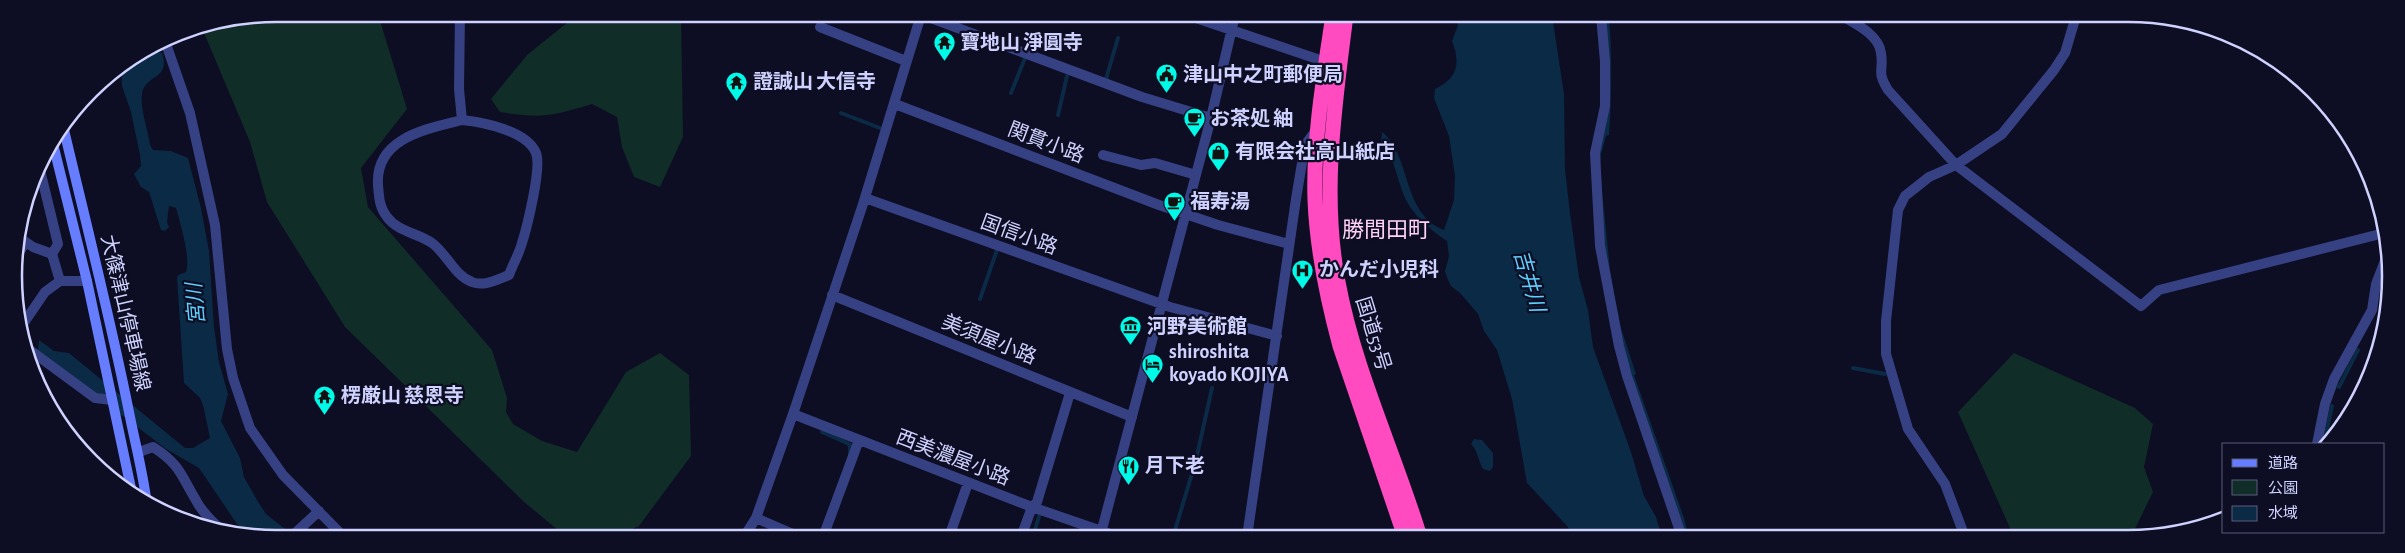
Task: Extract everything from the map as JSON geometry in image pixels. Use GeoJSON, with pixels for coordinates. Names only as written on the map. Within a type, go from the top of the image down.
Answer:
{"type":"FeatureCollection","features":[{"type":"Feature","properties":{"kind":"highway","name":"国道53号"},"geometry":{"type":"LineString","coordinates":[[1332,23],[1318,128],[1317,217],[1320,251],[1331,314],[1403,530]]}},
{"type":"Feature","properties":{"kind":"highway","name":"国道53号"},"geometry":{"type":"LineString","coordinates":[[1345,23],[1330,164],[1330,214],[1338,281],[1357,351],[1407,493],[1418,530]]}},
{"type":"Feature","properties":{"kind":"main road","name":"大篠津山停車場線"},"geometry":{"type":"LineString","coordinates":[[65,135],[139,452],[145,494]]}},
{"type":"Feature","properties":{"kind":"main road","name":"大篠津山停車場線"},"geometry":{"type":"LineString","coordinates":[[55,153],[87,281],[129,483]]}},
{"type":"Feature","properties":{"kind":"street"},"geometry":{"type":"LineString","coordinates":[[460,23],[459,89],[462,120]]}},
{"type":"Feature","properties":{"kind":"street"},"geometry":{"type":"LineString","coordinates":[[748,530],[756,518],[793,414],[865,198],[880,144],[895,104],[918,23]]}},
{"type":"Feature","properties":{"kind":"street"},"geometry":{"type":"LineString","coordinates":[[941,23],[1068,71],[1142,97],[1211,118]]}},
{"type":"Feature","properties":{"kind":"street"},"geometry":{"type":"LineString","coordinates":[[1211,23],[1326,62]]}},
{"type":"Feature","properties":{"kind":"street"},"geometry":{"type":"LineString","coordinates":[[1102,530],[1211,118],[1233,23]]}},
{"type":"Feature","properties":{"kind":"street"},"geometry":{"type":"LineString","coordinates":[[1602,23],[1605,62],[1605,106],[1595,153],[1600,246],[1625,368],[1680,530]]}},
{"type":"Feature","properties":{"kind":"street"},"geometry":{"type":"LineString","coordinates":[[1852,23],[1872,37],[1878,44],[1881,52],[1880,77],[1888,90],[1956,165],[2141,306],[2159,290],[2379,234]]}},
{"type":"Feature","properties":{"kind":"street"},"geometry":{"type":"LineString","coordinates":[[1962,530],[1944,484],[1908,429],[1886,354],[1886,321],[1898,210],[1905,196],[1929,177],[1956,165],[2002,134],[2066,53],[2074,23]]}},
{"type":"Feature","properties":{"kind":"street"},"geometry":{"type":"LineString","coordinates":[[820,27],[906,61]]}},
{"type":"Feature","properties":{"kind":"street"},"geometry":{"type":"LineString","coordinates":[[168,47],[190,113],[215,225],[227,349],[233,378],[250,428],[283,475],[316,514],[335,530]]}},
{"type":"Feature","properties":{"kind":"street","name":"関貫小路"},"geometry":{"type":"LineString","coordinates":[[895,104],[1185,214],[1290,244]]}},
{"type":"Feature","properties":{"kind":"street"},"geometry":{"type":"LineString","coordinates":[[462,120],[486,123],[525,139],[536,153],[538,166],[522,244],[509,275],[483,284],[472,282],[456,271],[443,252],[431,242],[395,225],[386,216],[379,203],[378,177],[384,155],[399,142],[423,130],[462,120]]}},
{"type":"Feature","properties":{"kind":"street"},"geometry":{"type":"LineString","coordinates":[[1248,530],[1305,145],[1318,128]]}},
{"type":"Feature","properties":{"kind":"street"},"geometry":{"type":"LineString","coordinates":[[1103,155],[1141,165],[1155,163],[1196,175]]}},
{"type":"Feature","properties":{"kind":"street"},"geometry":{"type":"LineString","coordinates":[[43,178],[58,244],[52,254],[60,281]]}},
{"type":"Feature","properties":{"kind":"street","name":"国信小路"},"geometry":{"type":"LineString","coordinates":[[865,198],[1161,303],[1277,336]]}},
{"type":"Feature","properties":{"kind":"street"},"geometry":{"type":"LineString","coordinates":[[25,241],[52,254]]}},
{"type":"Feature","properties":{"kind":"street"},"geometry":{"type":"LineString","coordinates":[[2317,443],[2325,404],[2334,379],[2372,310],[2376,284],[2382,268]]}},
{"type":"Feature","properties":{"kind":"street"},"geometry":{"type":"LineString","coordinates":[[26,319],[45,292],[60,281],[87,281]]}},
{"type":"Feature","properties":{"kind":"street","name":"美須屋小路"},"geometry":{"type":"LineString","coordinates":[[832,295],[1132,417]]}},
{"type":"Feature","properties":{"kind":"street"},"geometry":{"type":"LineString","coordinates":[[35,354],[95,398],[112,400]]}},
{"type":"Feature","properties":{"kind":"street"},"geometry":{"type":"LineString","coordinates":[[1024,530],[1032,507],[1038,502],[1070,393]]}},
{"type":"Feature","properties":{"kind":"street","name":"西美濃屋小路"},"geometry":{"type":"LineString","coordinates":[[793,414],[1089,530]]}},
{"type":"Feature","properties":{"kind":"street"},"geometry":{"type":"LineString","coordinates":[[825,530],[859,440]]}},
{"type":"Feature","properties":{"kind":"street"},"geometry":{"type":"LineString","coordinates":[[139,452],[153,448],[169,457],[180,469],[197,503],[215,523]]}},
{"type":"Feature","properties":{"kind":"street"},"geometry":{"type":"LineString","coordinates":[[951,530],[968,483]]}},
{"type":"Feature","properties":{"kind":"street"},"geometry":{"type":"LineString","coordinates":[[299,530],[316,514]]}},
{"type":"Feature","properties":{"kind":"street"},"geometry":{"type":"LineString","coordinates":[[756,518],[784,530]]}},
{"type":"Feature","properties":{"kind":"green space"},"geometry":{"type":"Polygon","coordinates":[[[260,23],[381,23],[407,109],[361,168],[368,207],[492,350],[507,398],[506,412],[513,424],[542,441],[577,452],[626,372],[660,353],[689,375],[691,456],[639,526],[630,530],[558,530],[523,501],[345,327],[267,202],[250,142],[204,33],[227,27],[260,23]]]}},
{"type":"Feature","properties":{"kind":"green space"},"geometry":{"type":"Polygon","coordinates":[[[567,23],[681,23],[683,137],[660,187],[634,177],[622,147],[617,117],[592,104],[556,114],[536,116],[500,112],[491,99],[527,55],[567,23]]]}},
{"type":"Feature","properties":{"kind":"green space"},"geometry":{"type":"Polygon","coordinates":[[[2014,353],[2135,408],[2153,424],[2144,467],[2153,492],[2134,530],[2011,530],[1958,412],[2014,353]]]}},
{"type":"Feature","properties":{"kind":"water","name":"吉井川"},"geometry":{"type":"Polygon","coordinates":[[[1457,23],[1553,23],[1564,94],[1565,169],[1570,213],[1579,277],[1588,310],[1593,347],[1631,452],[1644,496],[1656,517],[1660,530],[1570,530],[1527,483],[1512,399],[1497,350],[1484,331],[1478,314],[1461,294],[1451,286],[1448,280],[1445,271],[1449,256],[1447,241],[1427,226],[1410,207],[1392,162],[1381,144],[1382,132],[1392,142],[1413,198],[1420,211],[1430,222],[1444,230],[1454,200],[1455,176],[1449,136],[1434,98],[1435,89],[1448,81],[1455,70],[1456,57],[1452,41],[1457,23]]]}},
{"type":"Feature","properties":{"kind":"water"},"geometry":{"type":"Polygon","coordinates":[[[1606,23],[1610,23],[1611,105],[1609,135],[1606,136],[1601,155],[1600,171],[1610,269],[1621,328],[1636,374],[1634,375],[1687,530],[1682,530],[1629,375],[1606,269],[1597,154],[1607,105],[1606,23]]]}},
{"type":"Feature","properties":{"kind":"water","name":"宮川"},"geometry":{"type":"Polygon","coordinates":[[[158,52],[162,53],[163,68],[148,83],[142,94],[143,113],[150,145],[153,150],[171,151],[188,158],[201,208],[209,251],[214,327],[219,362],[228,394],[221,421],[240,458],[244,477],[257,500],[266,514],[286,530],[240,528],[199,468],[166,449],[38,351],[39,340],[54,351],[69,353],[185,448],[193,448],[210,438],[200,398],[184,383],[177,278],[178,275],[186,272],[187,258],[176,208],[169,206],[167,222],[169,227],[165,231],[161,230],[149,192],[141,187],[134,174],[141,166],[140,155],[131,112],[122,86],[122,75],[149,57],[158,52]]]}},
{"type":"Feature","properties":{"kind":"water"},"geometry":{"type":"Polygon","coordinates":[[[1474,439],[1482,440],[1493,453],[1493,467],[1490,471],[1483,469],[1481,466],[1476,451],[1471,444],[1474,439]]]}},
{"type":"Feature","properties":{"kind":"waterway"},"geometry":{"type":"LineString","coordinates":[[1106,79],[1118,38]]}},
{"type":"Feature","properties":{"kind":"waterway"},"geometry":{"type":"LineString","coordinates":[[1011,93],[1025,58]]}},
{"type":"Feature","properties":{"kind":"waterway"},"geometry":{"type":"LineString","coordinates":[[1058,115],[1067,76]]}},
{"type":"Feature","properties":{"kind":"waterway"},"geometry":{"type":"LineString","coordinates":[[841,113],[880,128]]}},
{"type":"Feature","properties":{"kind":"waterway"},"geometry":{"type":"LineString","coordinates":[[980,299],[997,250]]}},
{"type":"Feature","properties":{"kind":"waterway"},"geometry":{"type":"LineString","coordinates":[[2339,387],[2358,350]]}},
{"type":"Feature","properties":{"kind":"waterway"},"geometry":{"type":"LineString","coordinates":[[1853,368],[1885,374]]}},
{"type":"Feature","properties":{"kind":"waterway"},"geometry":{"type":"LineString","coordinates":[[1175,530],[1196,460],[1212,388]]}},
{"type":"Feature","properties":{"kind":"waterway"},"geometry":{"type":"LineString","coordinates":[[2326,436],[2332,406]]}},
{"type":"Feature","properties":{"kind":"waterway"},"geometry":{"type":"LineString","coordinates":[[822,432],[850,445],[850,454]]}},
{"type":"Feature","properties":{"kind":"waterway"},"geometry":{"type":"LineString","coordinates":[[1035,530],[1040,513]]}},
{"type":"Feature","properties":{"kind":"place","name":"寶地山 淨圓寺"},"geometry":{"type":"Point","coordinates":[944,62]}},
{"type":"Feature","properties":{"kind":"place","name":"津山中之町郵便局"},"geometry":{"type":"Point","coordinates":[1167,94]}},
{"type":"Feature","properties":{"kind":"place","name":"證誠山 大信寺"},"geometry":{"type":"Point","coordinates":[737,101]}},
{"type":"Feature","properties":{"kind":"place","name":"お茶処 紬"},"geometry":{"type":"Point","coordinates":[1194,138]}},
{"type":"Feature","properties":{"kind":"place","name":"有限会社高山紙店"},"geometry":{"type":"Point","coordinates":[1219,171]}},
{"type":"Feature","properties":{"kind":"place","name":"福寿湯"},"geometry":{"type":"Point","coordinates":[1174,221]}},
{"type":"Feature","properties":{"kind":"place","name":"かんだ小児科"},"geometry":{"type":"Point","coordinates":[1303,289]}},
{"type":"Feature","properties":{"kind":"place","name":"河野美術館"},"geometry":{"type":"Point","coordinates":[1131,346]}},
{"type":"Feature","properties":{"kind":"place","name":"shiroshita koyado KOJIYA"},"geometry":{"type":"Point","coordinates":[1153,383]}},
{"type":"Feature","properties":{"kind":"place","name":"楞厳山 慈恩寺"},"geometry":{"type":"Point","coordinates":[325,415]}},
{"type":"Feature","properties":{"kind":"place","name":"月下老"},"geometry":{"type":"Point","coordinates":[1129,485]}},
{"type":"Feature","properties":{"kind":"district","name":"勝間田町"},"geometry":{"type":"Point","coordinates":[1386,230]}}]}
